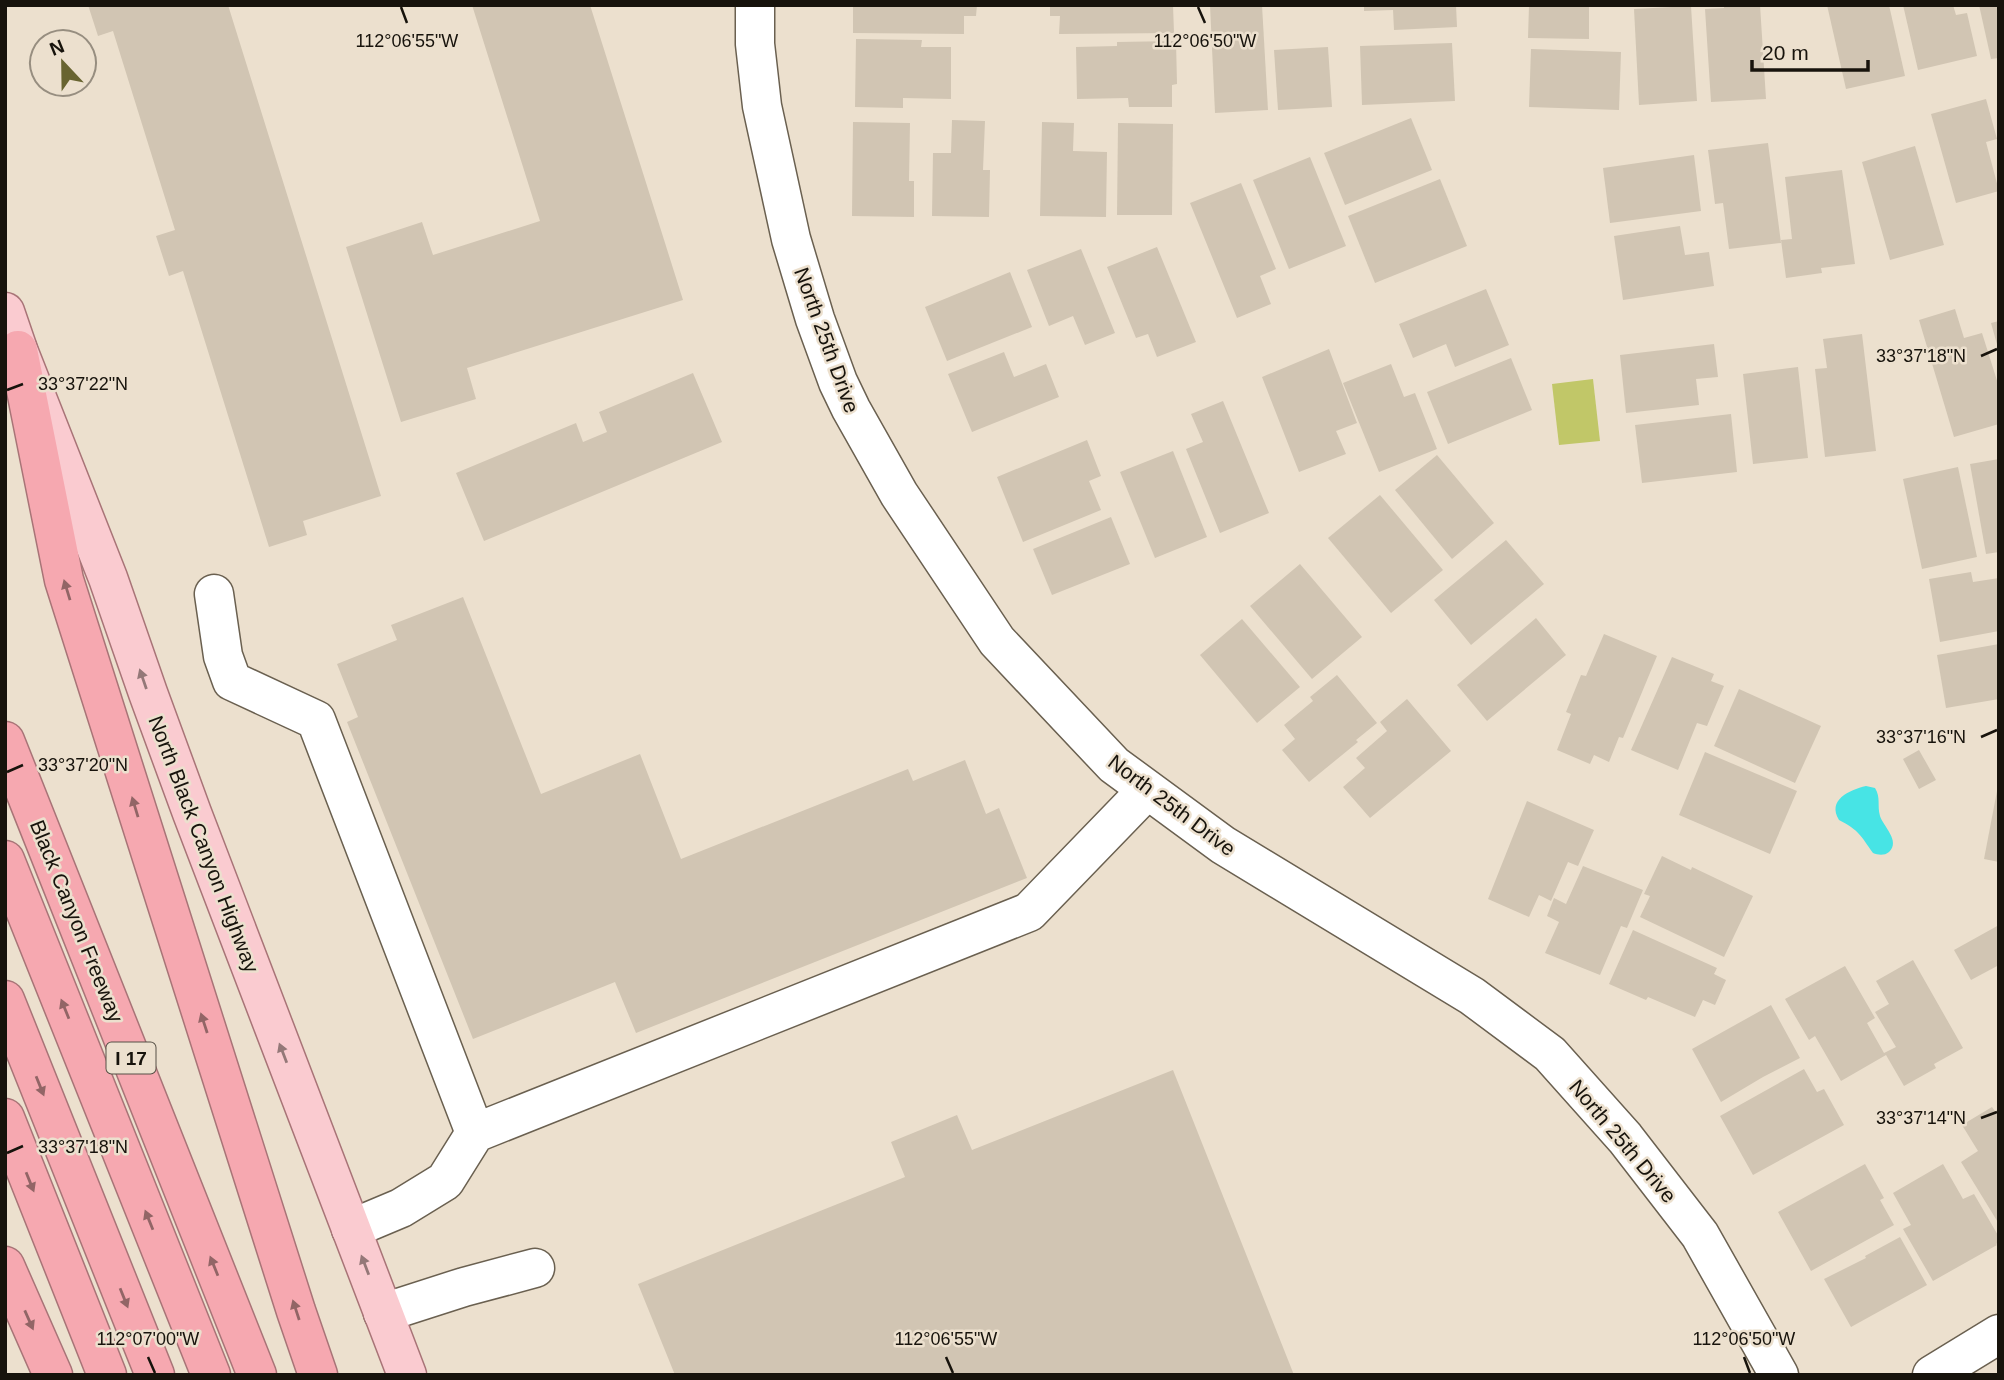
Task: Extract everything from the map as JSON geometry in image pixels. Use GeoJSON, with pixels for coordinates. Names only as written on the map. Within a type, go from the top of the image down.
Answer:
{"type":"FeatureCollection","features":[{"type":"Feature","properties":{"kind":"highway"},"geometry":{"type":"LineString","coordinates":[[18,350],[64,580],[318,1375]]}},
{"type":"Feature","properties":{"kind":"highway","name":"Black Canyon Freeway"},"geometry":{"type":"LineString","coordinates":[[5,741],[257,1375]]}},
{"type":"Feature","properties":{"kind":"highway"},"geometry":{"type":"LineString","coordinates":[[5,859],[211,1375]]}},
{"type":"Feature","properties":{"kind":"highway"},"geometry":{"type":"LineString","coordinates":[[5,1000],[155,1375]]}},
{"type":"Feature","properties":{"kind":"highway"},"geometry":{"type":"LineString","coordinates":[[5,1118],[107,1375]]}},
{"type":"Feature","properties":{"kind":"highway"},"geometry":{"type":"LineString","coordinates":[[5,1266],[52,1375]]}},
{"type":"Feature","properties":{"kind":"main road","name":"North Black Canyon Highway"},"geometry":{"type":"LineString","coordinates":[[5,312],[108,578],[192,813],[407,1375]]}},
{"type":"Feature","properties":{"kind":"street","name":"North 25th Drive"},"geometry":{"type":"LineString","coordinates":[[755,5],[755,44],[762,106],[791,239],[838,382],[899,494],[997,641],[1114,765],[1147,790],[1223,845],[1472,996],[1550,1054],[1625,1138],[1700,1236],[1779,1375]]}},
{"type":"Feature","properties":{"kind":"street"},"geometry":{"type":"LineString","coordinates":[[214,593],[223,656],[232,681],[316,720],[475,1133]]}},
{"type":"Feature","properties":{"kind":"street"},"geometry":{"type":"LineString","coordinates":[[351,1229],[401,1208],[445,1181],[475,1133],[1029,912],[1147,790]]}},
{"type":"Feature","properties":{"kind":"street"},"geometry":{"type":"LineString","coordinates":[[383,1313],[535,1268]]}},
{"type":"Feature","properties":{"kind":"street"},"geometry":{"type":"LineString","coordinates":[[1932,1375],[1999,1334]]}},
{"type":"Feature","properties":{"kind":"green space"},"geometry":{"type":"Polygon","coordinates":[[[1593,379],[1600,441],[1559,445],[1552,384],[1593,379]]]}},
{"type":"Feature","properties":{"kind":"water"},"geometry":{"type":"Polygon","coordinates":[[[1866,786],[1875,788],[1877,792],[1880,816],[1892,838],[1892,848],[1885,854],[1873,853],[1859,834],[1839,820],[1836,813],[1836,807],[1842,797],[1866,786]]]}},
{"type":"Feature","properties":{"kind":"building"},"geometry":{"type":"Polygon","coordinates":[[[88,5],[228,5],[381,496],[303,521],[307,535],[269,547],[183,271],[169,276],[156,236],[175,230],[113,31],[98,36],[98,28],[95,28],[88,5]]]}},
{"type":"Feature","properties":{"kind":"building"},"geometry":{"type":"Polygon","coordinates":[[[472,5],[590,5],[683,300],[467,368],[476,399],[401,422],[346,247],[422,222],[433,255],[540,221],[472,5]]]}},
{"type":"Feature","properties":{"kind":"building"},"geometry":{"type":"Polygon","coordinates":[[[853,5],[977,5],[976,16],[964,16],[964,34],[853,33],[853,5]]]}},
{"type":"Feature","properties":{"kind":"building"},"geometry":{"type":"Polygon","coordinates":[[[1050,5],[1173,5],[1174,33],[1059,34],[1060,16],[1050,16],[1050,5]]]}},
{"type":"Feature","properties":{"kind":"building"},"geometry":{"type":"Polygon","coordinates":[[[1210,5],[1262,5],[1268,110],[1215,113],[1210,5]]]}},
{"type":"Feature","properties":{"kind":"building"},"geometry":{"type":"Polygon","coordinates":[[[1364,5],[1456,5],[1457,27],[1394,30],[1393,10],[1364,11],[1364,5]]]}},
{"type":"Feature","properties":{"kind":"building"},"geometry":{"type":"Polygon","coordinates":[[[1529,5],[1589,5],[1589,39],[1528,38],[1529,5]]]}},
{"type":"Feature","properties":{"kind":"building"},"geometry":{"type":"Polygon","coordinates":[[[1724,5],[1760,5],[1766,99],[1711,102],[1705,9],[1724,8],[1724,5]]]}},
{"type":"Feature","properties":{"kind":"building"},"geometry":{"type":"Polygon","coordinates":[[[1827,5],[1889,5],[1905,76],[1846,89],[1827,5]]]}},
{"type":"Feature","properties":{"kind":"building"},"geometry":{"type":"Polygon","coordinates":[[[1903,5],[1953,5],[1956,15],[1967,13],[1977,56],[1918,70],[1903,5]]]}},
{"type":"Feature","properties":{"kind":"building"},"geometry":{"type":"Polygon","coordinates":[[[1979,5],[1999,5],[1999,58],[1991,59],[1979,5]]]}},
{"type":"Feature","properties":{"kind":"building"},"geometry":{"type":"Polygon","coordinates":[[[1691,6],[1697,101],[1639,105],[1634,9],[1691,6]]]}},
{"type":"Feature","properties":{"kind":"building"},"geometry":{"type":"Polygon","coordinates":[[[856,39],[922,40],[921,47],[951,47],[951,99],[903,98],[903,108],[855,107],[856,39]]]}},
{"type":"Feature","properties":{"kind":"building"},"geometry":{"type":"Polygon","coordinates":[[[1176,41],[1177,84],[1172,85],[1172,107],[1129,107],[1128,98],[1077,99],[1076,47],[1117,46],[1117,42],[1176,41]]]}},
{"type":"Feature","properties":{"kind":"building"},"geometry":{"type":"Polygon","coordinates":[[[1452,43],[1455,101],[1362,105],[1360,46],[1452,43]]]}},
{"type":"Feature","properties":{"kind":"building"},"geometry":{"type":"Polygon","coordinates":[[[1328,47],[1332,107],[1278,110],[1274,50],[1328,47]]]}},
{"type":"Feature","properties":{"kind":"building"},"geometry":{"type":"Polygon","coordinates":[[[1531,49],[1621,52],[1619,110],[1529,107],[1531,49]]]}},
{"type":"Feature","properties":{"kind":"building"},"geometry":{"type":"Polygon","coordinates":[[[1986,99],[1997,139],[1986,142],[1999,191],[1956,203],[1931,114],[1986,99]]]}},
{"type":"Feature","properties":{"kind":"building"},"geometry":{"type":"Polygon","coordinates":[[[1411,118],[1432,170],[1345,205],[1324,153],[1411,118]]]}},
{"type":"Feature","properties":{"kind":"building"},"geometry":{"type":"Polygon","coordinates":[[[952,120],[985,121],[983,170],[990,170],[989,217],[932,216],[933,153],[951,153],[952,120]]]}},
{"type":"Feature","properties":{"kind":"building"},"geometry":{"type":"Polygon","coordinates":[[[853,122],[910,123],[909,181],[914,181],[914,217],[852,216],[853,122]]]}},
{"type":"Feature","properties":{"kind":"building"},"geometry":{"type":"Polygon","coordinates":[[[1042,122],[1074,123],[1073,151],[1107,152],[1106,217],[1040,216],[1042,122]]]}},
{"type":"Feature","properties":{"kind":"building"},"geometry":{"type":"Polygon","coordinates":[[[1118,123],[1173,124],[1172,215],[1117,215],[1118,123]]]}},
{"type":"Feature","properties":{"kind":"building"},"geometry":{"type":"Polygon","coordinates":[[[1768,143],[1781,243],[1729,249],[1723,203],[1715,204],[1708,150],[1768,143]]]}},
{"type":"Feature","properties":{"kind":"building"},"geometry":{"type":"Polygon","coordinates":[[[1915,146],[1944,245],[1890,260],[1862,162],[1915,146]]]}},
{"type":"Feature","properties":{"kind":"building"},"geometry":{"type":"Polygon","coordinates":[[[1694,155],[1701,211],[1610,223],[1603,168],[1694,155]]]}},
{"type":"Feature","properties":{"kind":"building"},"geometry":{"type":"Polygon","coordinates":[[[1310,157],[1346,246],[1289,269],[1253,180],[1310,157]]]}},
{"type":"Feature","properties":{"kind":"building"},"geometry":{"type":"Polygon","coordinates":[[[1842,170],[1855,264],[1821,268],[1822,273],[1786,278],[1781,240],[1792,239],[1785,177],[1842,170]]]}},
{"type":"Feature","properties":{"kind":"building"},"geometry":{"type":"Polygon","coordinates":[[[1440,179],[1467,246],[1375,283],[1348,216],[1440,179]]]}},
{"type":"Feature","properties":{"kind":"building"},"geometry":{"type":"Polygon","coordinates":[[[1241,183],[1276,269],[1260,276],[1271,304],[1237,318],[1190,203],[1241,183]]]}},
{"type":"Feature","properties":{"kind":"building"},"geometry":{"type":"Polygon","coordinates":[[[1680,226],[1685,255],[1709,252],[1714,286],[1623,300],[1614,236],[1680,226]]]}},
{"type":"Feature","properties":{"kind":"building"},"geometry":{"type":"Polygon","coordinates":[[[1157,247],[1196,342],[1157,357],[1148,334],[1136,338],[1107,267],[1157,247]]]}},
{"type":"Feature","properties":{"kind":"building"},"geometry":{"type":"Polygon","coordinates":[[[1081,249],[1115,333],[1085,345],[1073,316],[1049,326],[1027,270],[1081,249]]]}},
{"type":"Feature","properties":{"kind":"building"},"geometry":{"type":"Polygon","coordinates":[[[1010,272],[1032,327],[947,361],[925,307],[1010,272]]]}},
{"type":"Feature","properties":{"kind":"building"},"geometry":{"type":"Polygon","coordinates":[[[1486,289],[1509,345],[1455,367],[1446,344],[1413,358],[1399,324],[1486,289]]]}},
{"type":"Feature","properties":{"kind":"building"},"geometry":{"type":"Polygon","coordinates":[[[1955,309],[1964,338],[1982,333],[1999,387],[1999,424],[1954,437],[1919,320],[1955,309]]]}},
{"type":"Feature","properties":{"kind":"building"},"geometry":{"type":"Polygon","coordinates":[[[1999,321],[1999,348],[1998,348],[1991,323],[1999,321]]]}},
{"type":"Feature","properties":{"kind":"building"},"geometry":{"type":"Polygon","coordinates":[[[1862,334],[1876,451],[1825,457],[1815,369],[1827,368],[1823,339],[1862,334]]]}},
{"type":"Feature","properties":{"kind":"building"},"geometry":{"type":"Polygon","coordinates":[[[1714,344],[1718,377],[1696,379],[1699,405],[1626,413],[1620,355],[1714,344]]]}},
{"type":"Feature","properties":{"kind":"building"},"geometry":{"type":"Polygon","coordinates":[[[1329,349],[1357,423],[1336,431],[1346,454],[1299,472],[1262,377],[1329,349]]]}},
{"type":"Feature","properties":{"kind":"building"},"geometry":{"type":"Polygon","coordinates":[[[1004,352],[1014,377],[1046,364],[1059,397],[972,432],[948,374],[1004,352]]]}},
{"type":"Feature","properties":{"kind":"building"},"geometry":{"type":"Polygon","coordinates":[[[1511,358],[1532,410],[1448,444],[1427,392],[1511,358]]]}},
{"type":"Feature","properties":{"kind":"building"},"geometry":{"type":"Polygon","coordinates":[[[1391,364],[1404,397],[1415,393],[1437,449],[1379,472],[1343,383],[1391,364]]]}},
{"type":"Feature","properties":{"kind":"building"},"geometry":{"type":"Polygon","coordinates":[[[1798,367],[1808,458],[1753,464],[1743,374],[1798,367]]]}},
{"type":"Feature","properties":{"kind":"building"},"geometry":{"type":"Polygon","coordinates":[[[693,373],[722,442],[484,541],[456,473],[576,423],[583,442],[607,432],[599,412],[693,373]]]}},
{"type":"Feature","properties":{"kind":"building"},"geometry":{"type":"Polygon","coordinates":[[[1223,401],[1269,513],[1220,533],[1186,449],[1203,442],[1191,414],[1223,401]]]}},
{"type":"Feature","properties":{"kind":"building"},"geometry":{"type":"Polygon","coordinates":[[[1731,414],[1737,472],[1642,483],[1635,425],[1731,414]]]}},
{"type":"Feature","properties":{"kind":"building"},"geometry":{"type":"Polygon","coordinates":[[[1087,440],[1101,476],[1089,481],[1101,510],[1023,542],[997,477],[1087,440]]]}},
{"type":"Feature","properties":{"kind":"building"},"geometry":{"type":"Polygon","coordinates":[[[1173,451],[1207,537],[1155,558],[1120,472],[1173,451]]]}},
{"type":"Feature","properties":{"kind":"building"},"geometry":{"type":"Polygon","coordinates":[[[1437,455],[1494,523],[1452,559],[1395,490],[1437,455]]]}},
{"type":"Feature","properties":{"kind":"building"},"geometry":{"type":"Polygon","coordinates":[[[1999,459],[1999,552],[1986,554],[1970,464],[1999,459]]]}},
{"type":"Feature","properties":{"kind":"building"},"geometry":{"type":"Polygon","coordinates":[[[1958,467],[1977,557],[1922,569],[1903,479],[1958,467]]]}},
{"type":"Feature","properties":{"kind":"building"},"geometry":{"type":"Polygon","coordinates":[[[1380,495],[1443,570],[1391,613],[1328,538],[1380,495]]]}},
{"type":"Feature","properties":{"kind":"building"},"geometry":{"type":"Polygon","coordinates":[[[1111,517],[1130,564],[1052,595],[1033,549],[1111,517]]]}},
{"type":"Feature","properties":{"kind":"building"},"geometry":{"type":"Polygon","coordinates":[[[1506,540],[1544,584],[1471,645],[1434,600],[1506,540]]]}},
{"type":"Feature","properties":{"kind":"building"},"geometry":{"type":"Polygon","coordinates":[[[1300,564],[1362,637],[1312,679],[1250,606],[1300,564]]]}},
{"type":"Feature","properties":{"kind":"building"},"geometry":{"type":"Polygon","coordinates":[[[1971,572],[1973,582],[1999,578],[1999,631],[1940,642],[1929,579],[1971,572]]]}},
{"type":"Feature","properties":{"kind":"building"},"geometry":{"type":"Polygon","coordinates":[[[463,597],[541,794],[640,754],[681,859],[908,769],[913,781],[965,760],[986,814],[999,808],[1027,878],[636,1033],[615,982],[473,1039],[347,722],[358,717],[337,664],[397,640],[391,625],[463,597]]]}},
{"type":"Feature","properties":{"kind":"building"},"geometry":{"type":"Polygon","coordinates":[[[1536,618],[1566,655],[1487,721],[1457,685],[1536,618]]]}},
{"type":"Feature","properties":{"kind":"building"},"geometry":{"type":"Polygon","coordinates":[[[1242,619],[1300,687],[1257,723],[1200,655],[1242,619]]]}},
{"type":"Feature","properties":{"kind":"building"},"geometry":{"type":"Polygon","coordinates":[[[1604,634],[1657,656],[1623,738],[1619,737],[1609,762],[1594,755],[1590,764],[1557,750],[1571,714],[1566,712],[1581,675],[1586,676],[1604,634]]]}},
{"type":"Feature","properties":{"kind":"building"},"geometry":{"type":"Polygon","coordinates":[[[1999,644],[1999,699],[1946,708],[1937,655],[1999,644]]]}},
{"type":"Feature","properties":{"kind":"building"},"geometry":{"type":"Polygon","coordinates":[[[1672,657],[1714,674],[1711,681],[1724,686],[1707,726],[1697,723],[1678,770],[1631,750],[1672,657]]]}},
{"type":"Feature","properties":{"kind":"building"},"geometry":{"type":"Polygon","coordinates":[[[1337,675],[1377,723],[1309,782],[1282,750],[1295,739],[1284,725],[1313,701],[1310,697],[1337,675]]]}},
{"type":"Feature","properties":{"kind":"building"},"geometry":{"type":"Polygon","coordinates":[[[1739,689],[1821,726],[1795,783],[1714,746],[1739,689]]]}},
{"type":"Feature","properties":{"kind":"building"},"geometry":{"type":"Polygon","coordinates":[[[1407,699],[1451,751],[1370,818],[1343,787],[1365,768],[1356,758],[1387,731],[1380,722],[1407,699]]]}},
{"type":"Feature","properties":{"kind":"building"},"geometry":{"type":"Polygon","coordinates":[[[1919,750],[1936,780],[1919,789],[1903,759],[1919,750]]]}},
{"type":"Feature","properties":{"kind":"building"},"geometry":{"type":"Polygon","coordinates":[[[1705,752],[1797,791],[1770,854],[1679,815],[1705,752]]]}},
{"type":"Feature","properties":{"kind":"building"},"geometry":{"type":"Polygon","coordinates":[[[1999,791],[1999,862],[1984,859],[1999,791]]]}},
{"type":"Feature","properties":{"kind":"building"},"geometry":{"type":"Polygon","coordinates":[[[1527,801],[1594,830],[1578,866],[1568,862],[1551,901],[1539,895],[1529,917],[1488,899],[1527,801]]]}},
{"type":"Feature","properties":{"kind":"building"},"geometry":{"type":"Polygon","coordinates":[[[1662,856],[1753,896],[1724,957],[1640,917],[1650,896],[1644,894],[1662,856]]]}},
{"type":"Feature","properties":{"kind":"building"},"geometry":{"type":"Polygon","coordinates":[[[1583,866],[1643,890],[1627,928],[1621,926],[1600,975],[1545,953],[1559,922],[1547,916],[1554,898],[1566,904],[1583,866]]]}},
{"type":"Feature","properties":{"kind":"building"},"geometry":{"type":"Polygon","coordinates":[[[1999,925],[1999,965],[1971,980],[1954,950],[1999,925]]]}},
{"type":"Feature","properties":{"kind":"building"},"geometry":{"type":"Polygon","coordinates":[[[1633,930],[1717,968],[1714,974],[1726,980],[1715,1005],[1703,1000],[1695,1017],[1609,984],[1633,930]]]}},
{"type":"Feature","properties":{"kind":"building"},"geometry":{"type":"Polygon","coordinates":[[[1913,960],[1963,1048],[1934,1064],[1936,1068],[1904,1086],[1886,1055],[1841,1081],[1815,1036],[1809,1040],[1785,999],[1845,966],[1875,1018],[1867,1023],[1884,1053],[1896,1047],[1875,1012],[1889,1004],[1876,981],[1913,960]]]}},
{"type":"Feature","properties":{"kind":"building"},"geometry":{"type":"Polygon","coordinates":[[[1771,1005],[1800,1058],[1721,1102],[1692,1049],[1771,1005]]]}},
{"type":"Feature","properties":{"kind":"building"},"geometry":{"type":"Polygon","coordinates":[[[1804,1069],[1817,1092],[1824,1089],[1844,1125],[1753,1175],[1720,1116],[1804,1069]]]}},
{"type":"Feature","properties":{"kind":"building"},"geometry":{"type":"Polygon","coordinates":[[[1173,1070],[1294,1375],[675,1375],[638,1284],[905,1177],[891,1142],[957,1115],[972,1150],[1173,1070]]]}},
{"type":"Feature","properties":{"kind":"building"},"geometry":{"type":"Polygon","coordinates":[[[1992,1107],[1999,1117],[1999,1224],[1961,1162],[1978,1151],[1962,1125],[1992,1107]]]}},
{"type":"Feature","properties":{"kind":"building"},"geometry":{"type":"Polygon","coordinates":[[[1865,1164],[1884,1198],[1880,1200],[1894,1225],[1811,1271],[1778,1212],[1865,1164]]]}},
{"type":"Feature","properties":{"kind":"building"},"geometry":{"type":"Polygon","coordinates":[[[1943,1164],[1963,1199],[1974,1194],[1999,1237],[1999,1242],[1933,1281],[1903,1229],[1911,1225],[1893,1193],[1943,1164]]]}},
{"type":"Feature","properties":{"kind":"building"},"geometry":{"type":"Polygon","coordinates":[[[1900,1237],[1927,1285],[1851,1327],[1824,1279],[1900,1237]]]}}]}
